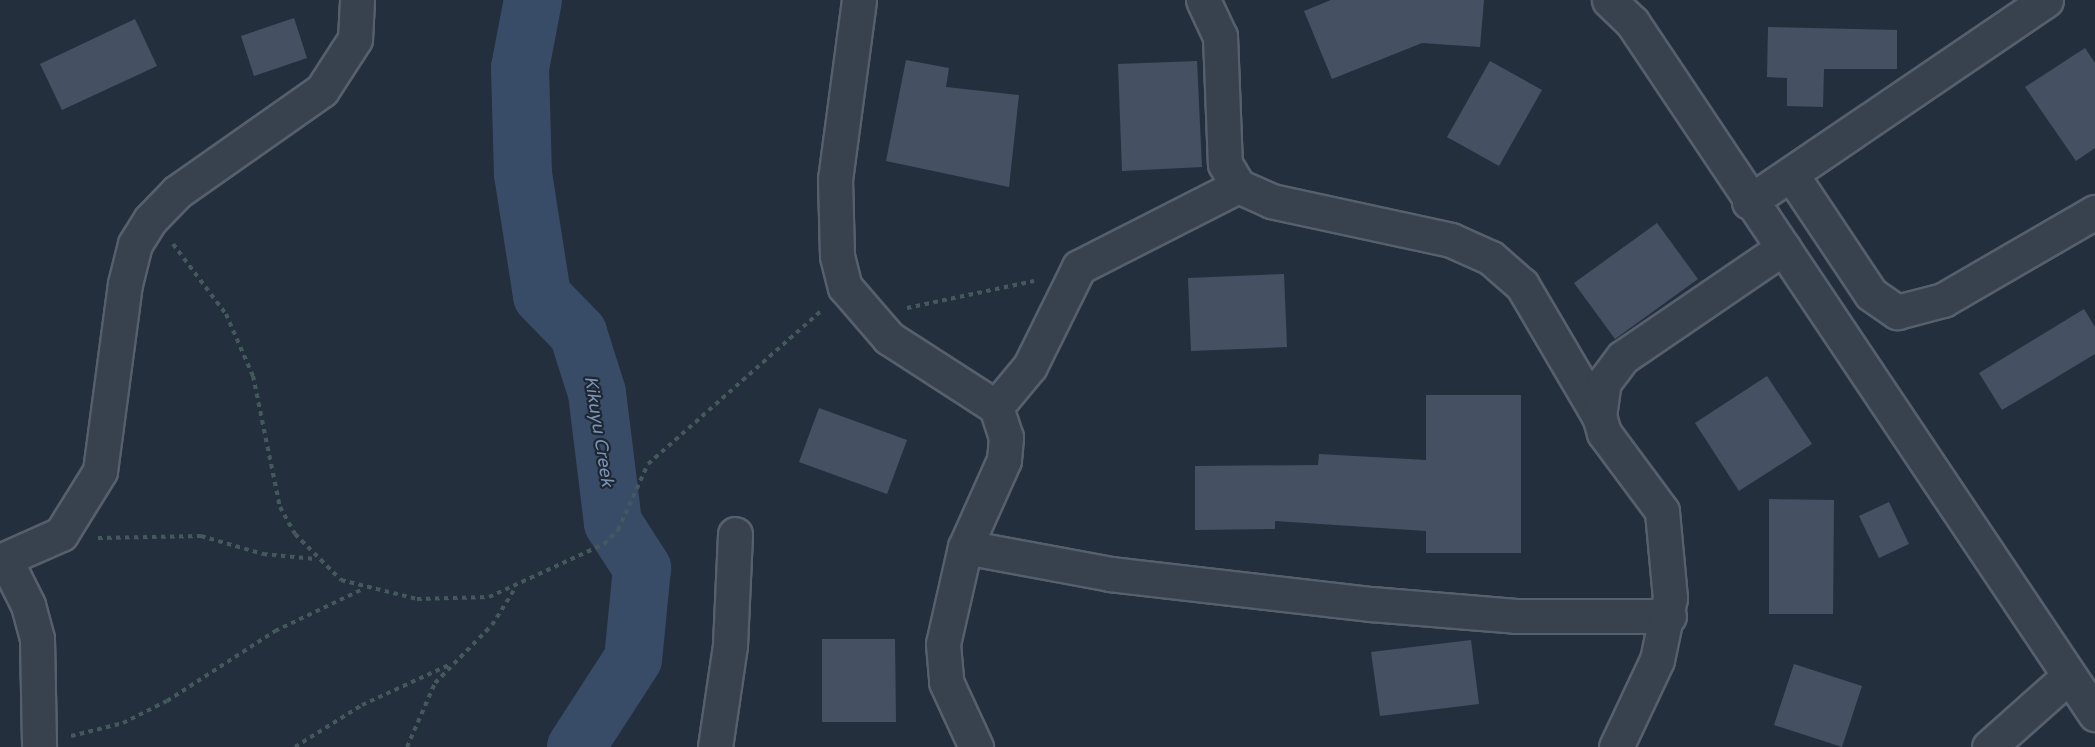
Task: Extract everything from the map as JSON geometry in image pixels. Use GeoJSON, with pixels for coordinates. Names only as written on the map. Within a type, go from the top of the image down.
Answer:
{"type":"FeatureCollection","features":[{"type":"Feature","properties":{"kind":"street"},"geometry":{"type":"LineString","coordinates":[[33,745],[37,639],[28,605],[3,561],[61,534],[100,471],[125,284],[135,244],[150,220],[177,192],[322,90],[355,39],[357,0]]}},
{"type":"Feature","properties":{"kind":"street"},"geometry":{"type":"LineString","coordinates":[[859,0],[835,179],[837,256],[845,287],[868,318],[996,407],[1006,437],[1004,460],[965,547],[943,662],[951,699],[967,745]]}},
{"type":"Feature","properties":{"kind":"street"},"geometry":{"type":"LineString","coordinates":[[1203,0],[1220,36],[1225,164],[1238,186],[1271,201],[1451,240],[1491,258],[1522,285],[1599,416],[1604,433],[1662,511],[1669,616],[1657,660],[1616,747]]}},
{"type":"Feature","properties":{"kind":"street"},"geometry":{"type":"LineString","coordinates":[[1610,0],[1632,22],[1749,202],[1783,248],[2085,692],[1989,747]]}},
{"type":"Feature","properties":{"kind":"street"},"geometry":{"type":"LineString","coordinates":[[1749,202],[2046,0]]}},
{"type":"Feature","properties":{"kind":"street"},"geometry":{"type":"LineString","coordinates":[[1791,174],[1871,294],[1897,312],[1943,300],[2095,212]]}},
{"type":"Feature","properties":{"kind":"street"},"geometry":{"type":"LineString","coordinates":[[996,407],[1030,366],[1079,267],[1238,186]]}},
{"type":"Feature","properties":{"kind":"street"},"geometry":{"type":"LineString","coordinates":[[1599,416],[1604,382],[1623,357],[1783,248]]}},
{"type":"Feature","properties":{"kind":"street"},"geometry":{"type":"LineString","coordinates":[[715,747],[730,645],[735,534]]}},
{"type":"Feature","properties":{"kind":"street"},"geometry":{"type":"LineString","coordinates":[[965,547],[1110,574],[1371,604],[1516,615],[1669,616]]}},
{"type":"Feature","properties":{"kind":"path"},"geometry":{"type":"LineString","coordinates":[[150,220],[226,314],[253,376],[280,507],[316,559],[341,580],[363,589],[446,602],[514,589],[604,544],[618,530],[648,464],[845,287]]}},
{"type":"Feature","properties":{"kind":"path"},"geometry":{"type":"LineString","coordinates":[[868,318],[1000,291],[1079,267]]}},
{"type":"Feature","properties":{"kind":"path"},"geometry":{"type":"LineString","coordinates":[[61,534],[88,538],[201,536],[264,554],[316,559]]}},
{"type":"Feature","properties":{"kind":"path"},"geometry":{"type":"LineString","coordinates":[[33,745],[123,723],[306,614],[363,589]]}},
{"type":"Feature","properties":{"kind":"path"},"geometry":{"type":"LineString","coordinates":[[407,747],[435,683],[492,625],[514,589]]}},
{"type":"Feature","properties":{"kind":"path"},"geometry":{"type":"LineString","coordinates":[[295,747],[362,705],[453,663]]}},
{"type":"Feature","properties":{"kind":"building"},"geometry":{"type":"Polygon","coordinates":[[[1331,0],[1484,0],[1480,47],[1422,43],[1332,79],[1304,11],[1331,0]]]}},
{"type":"Feature","properties":{"kind":"building"},"geometry":{"type":"Polygon","coordinates":[[[294,18],[307,58],[254,76],[241,36],[294,18]]]}},
{"type":"Feature","properties":{"kind":"building"},"geometry":{"type":"Polygon","coordinates":[[[135,19],[157,66],[62,110],[40,64],[135,19]]]}},
{"type":"Feature","properties":{"kind":"building"},"geometry":{"type":"Polygon","coordinates":[[[1768,27],[1897,30],[1897,69],[1824,69],[1823,107],[1787,106],[1787,78],[1767,77],[1768,27]]]}},
{"type":"Feature","properties":{"kind":"building"},"geometry":{"type":"Polygon","coordinates":[[[2085,48],[2095,63],[2095,148],[2076,161],[2025,87],[2085,48]]]}},
{"type":"Feature","properties":{"kind":"building"},"geometry":{"type":"Polygon","coordinates":[[[906,60],[949,68],[946,87],[1019,95],[1009,187],[886,161],[906,60]]]}},
{"type":"Feature","properties":{"kind":"building"},"geometry":{"type":"Polygon","coordinates":[[[1197,61],[1202,167],[1122,171],[1118,64],[1197,61]]]}},
{"type":"Feature","properties":{"kind":"building"},"geometry":{"type":"Polygon","coordinates":[[[1490,61],[1542,90],[1499,166],[1447,137],[1490,61]]]}},
{"type":"Feature","properties":{"kind":"building"},"geometry":{"type":"Polygon","coordinates":[[[1657,223],[1698,279],[1615,339],[1574,283],[1657,223]]]}},
{"type":"Feature","properties":{"kind":"building"},"geometry":{"type":"Polygon","coordinates":[[[1284,274],[1287,347],[1191,351],[1188,278],[1284,274]]]}},
{"type":"Feature","properties":{"kind":"building"},"geometry":{"type":"Polygon","coordinates":[[[2084,309],[2095,327],[2095,354],[2002,410],[1979,373],[2084,309]]]}},
{"type":"Feature","properties":{"kind":"building"},"geometry":{"type":"Polygon","coordinates":[[[1767,376],[1812,444],[1739,491],[1695,423],[1767,376]]]}},
{"type":"Feature","properties":{"kind":"building"},"geometry":{"type":"Polygon","coordinates":[[[1426,395],[1521,395],[1521,553],[1426,553],[1426,531],[1275,521],[1275,529],[1195,530],[1195,466],[1318,465],[1319,454],[1426,460],[1426,395]]]}},
{"type":"Feature","properties":{"kind":"building"},"geometry":{"type":"Polygon","coordinates":[[[819,408],[907,440],[887,494],[799,462],[819,408]]]}},
{"type":"Feature","properties":{"kind":"building"},"geometry":{"type":"Polygon","coordinates":[[[1769,499],[1834,500],[1833,614],[1769,614],[1769,499]]]}},
{"type":"Feature","properties":{"kind":"building"},"geometry":{"type":"Polygon","coordinates":[[[1889,502],[1909,544],[1879,558],[1859,516],[1889,502]]]}},
{"type":"Feature","properties":{"kind":"building"},"geometry":{"type":"Polygon","coordinates":[[[822,639],[895,639],[896,722],[822,722],[822,639]]]}},
{"type":"Feature","properties":{"kind":"building"},"geometry":{"type":"Polygon","coordinates":[[[1471,640],[1479,704],[1380,716],[1371,652],[1471,640]]]}},
{"type":"Feature","properties":{"kind":"building"},"geometry":{"type":"Polygon","coordinates":[[[1794,664],[1862,686],[1842,747],[1774,725],[1794,664]]]}},
{"type":"Feature","properties":{"kind":"waterway","name":"Kikuyu Creek"},"geometry":{"type":"LineString","coordinates":[[533,0],[520,68],[523,174],[542,296],[578,333],[597,393],[613,523],[642,568],[633,659],[576,747]]}}]}
